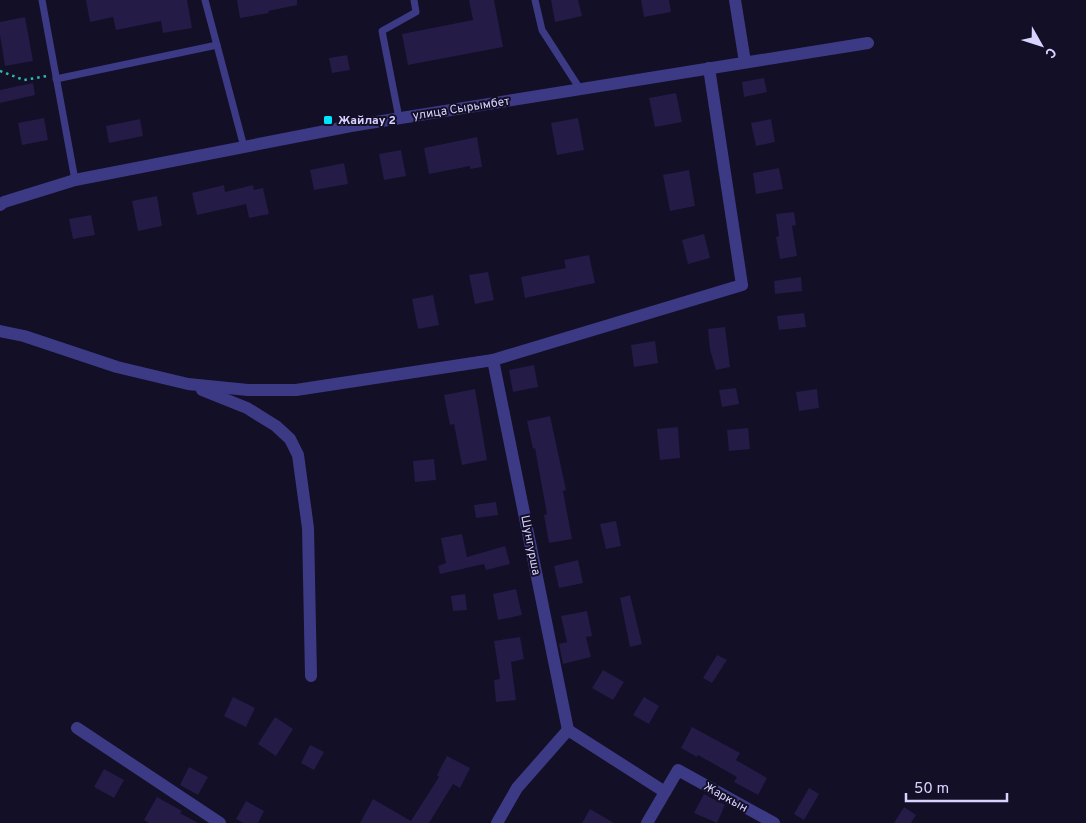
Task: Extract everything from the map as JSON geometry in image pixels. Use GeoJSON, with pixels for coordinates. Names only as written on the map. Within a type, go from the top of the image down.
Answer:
{"type":"FeatureCollection","features":[{"type":"Feature","properties":{"kind":"street"},"geometry":{"type":"LineString","coordinates":[[735,0],[745,62]]}},
{"type":"Feature","properties":{"kind":"street","name":"улица Сырымбет"},"geometry":{"type":"LineString","coordinates":[[0,205],[4,202],[75,180],[399,118],[868,43]]}},
{"type":"Feature","properties":{"kind":"street"},"geometry":{"type":"LineString","coordinates":[[0,331],[24,336],[117,367],[188,384],[248,390],[296,390],[494,360],[742,285],[709,68]]}},
{"type":"Feature","properties":{"kind":"street","name":"Шунгурша"},"geometry":{"type":"LineString","coordinates":[[494,360],[568,730]]}},
{"type":"Feature","properties":{"kind":"street"},"geometry":{"type":"LineString","coordinates":[[188,384],[247,408],[290,439],[298,455],[308,528],[311,676]]}},
{"type":"Feature","properties":{"kind":"street"},"geometry":{"type":"LineString","coordinates":[[77,728],[220,823]]}},
{"type":"Feature","properties":{"kind":"street"},"geometry":{"type":"LineString","coordinates":[[496,823],[517,788],[568,730],[665,792],[647,823]]}},
{"type":"Feature","properties":{"kind":"street","name":"Жаркын"},"geometry":{"type":"LineString","coordinates":[[665,792],[678,770],[774,823]]}},
{"type":"Feature","properties":{"kind":"lane"},"geometry":{"type":"LineString","coordinates":[[42,0],[75,180]]}},
{"type":"Feature","properties":{"kind":"lane"},"geometry":{"type":"LineString","coordinates":[[206,0],[244,147]]}},
{"type":"Feature","properties":{"kind":"lane"},"geometry":{"type":"LineString","coordinates":[[399,118],[382,31],[416,12],[414,0]]}},
{"type":"Feature","properties":{"kind":"lane"},"geometry":{"type":"LineString","coordinates":[[535,0],[542,30],[580,89]]}},
{"type":"Feature","properties":{"kind":"lane"},"geometry":{"type":"LineString","coordinates":[[56,77],[217,45]]}},
{"type":"Feature","properties":{"kind":"path"},"geometry":{"type":"LineString","coordinates":[[0,71],[24,80],[56,77]]}},
{"type":"Feature","properties":{"kind":"building"},"geometry":{"type":"Polygon","coordinates":[[[86,0],[187,0],[192,28],[163,33],[161,21],[116,30],[113,17],[90,22],[86,0]]]}},
{"type":"Feature","properties":{"kind":"building"},"geometry":{"type":"Polygon","coordinates":[[[237,0],[297,0],[297,5],[268,11],[269,13],[240,18],[237,0]]]}},
{"type":"Feature","properties":{"kind":"building"},"geometry":{"type":"Polygon","coordinates":[[[469,0],[494,0],[503,47],[408,65],[402,34],[473,20],[469,0]]]}},
{"type":"Feature","properties":{"kind":"building"},"geometry":{"type":"Polygon","coordinates":[[[551,0],[578,0],[582,16],[555,22],[551,0]]]}},
{"type":"Feature","properties":{"kind":"building"},"geometry":{"type":"Polygon","coordinates":[[[641,0],[669,0],[671,12],[644,17],[641,0]]]}},
{"type":"Feature","properties":{"kind":"building"},"geometry":{"type":"Polygon","coordinates":[[[25,17],[33,61],[5,66],[0,22],[25,17]]]}},
{"type":"Feature","properties":{"kind":"building"},"geometry":{"type":"Polygon","coordinates":[[[347,55],[350,70],[332,73],[329,58],[347,55]]]}},
{"type":"Feature","properties":{"kind":"building"},"geometry":{"type":"Polygon","coordinates":[[[764,78],[767,92],[744,97],[742,82],[764,78]]]}},
{"type":"Feature","properties":{"kind":"building"},"geometry":{"type":"Polygon","coordinates":[[[33,83],[35,95],[0,103],[0,90],[33,83]]]}},
{"type":"Feature","properties":{"kind":"building"},"geometry":{"type":"Polygon","coordinates":[[[676,93],[682,122],[655,127],[649,98],[676,93]]]}},
{"type":"Feature","properties":{"kind":"building"},"geometry":{"type":"Polygon","coordinates":[[[44,118],[48,140],[22,145],[18,123],[44,118]]]}},
{"type":"Feature","properties":{"kind":"building"},"geometry":{"type":"Polygon","coordinates":[[[578,118],[584,150],[557,155],[551,123],[578,118]]]}},
{"type":"Feature","properties":{"kind":"building"},"geometry":{"type":"Polygon","coordinates":[[[140,119],[143,136],[109,143],[106,126],[140,119]]]}},
{"type":"Feature","properties":{"kind":"building"},"geometry":{"type":"Polygon","coordinates":[[[771,119],[775,142],[756,146],[751,123],[771,119]]]}},
{"type":"Feature","properties":{"kind":"building"},"geometry":{"type":"Polygon","coordinates":[[[477,137],[482,167],[470,169],[470,166],[429,174],[424,148],[477,137]]]}},
{"type":"Feature","properties":{"kind":"building"},"geometry":{"type":"Polygon","coordinates":[[[401,150],[406,176],[384,180],[379,154],[401,150]]]}},
{"type":"Feature","properties":{"kind":"building"},"geometry":{"type":"Polygon","coordinates":[[[344,163],[348,184],[314,190],[310,170],[344,163]]]}},
{"type":"Feature","properties":{"kind":"building"},"geometry":{"type":"Polygon","coordinates":[[[779,168],[783,189],[756,194],[753,173],[779,168]]]}},
{"type":"Feature","properties":{"kind":"building"},"geometry":{"type":"Polygon","coordinates":[[[689,170],[695,206],[670,211],[663,175],[689,170]]]}},
{"type":"Feature","properties":{"kind":"building"},"geometry":{"type":"Polygon","coordinates":[[[224,185],[225,192],[253,185],[254,190],[263,188],[269,214],[249,218],[246,204],[197,215],[192,193],[224,185]]]}},
{"type":"Feature","properties":{"kind":"building"},"geometry":{"type":"Polygon","coordinates":[[[157,196],[162,226],[138,231],[132,201],[157,196]]]}},
{"type":"Feature","properties":{"kind":"building"},"geometry":{"type":"Polygon","coordinates":[[[794,212],[796,225],[792,226],[797,256],[780,259],[776,237],[779,236],[776,214],[794,212]]]}},
{"type":"Feature","properties":{"kind":"building"},"geometry":{"type":"Polygon","coordinates":[[[91,215],[95,235],[73,239],[69,219],[91,215]]]}},
{"type":"Feature","properties":{"kind":"building"},"geometry":{"type":"Polygon","coordinates":[[[704,234],[710,258],[688,264],[682,240],[704,234]]]}},
{"type":"Feature","properties":{"kind":"building"},"geometry":{"type":"Polygon","coordinates":[[[589,255],[595,283],[525,298],[521,277],[566,268],[564,260],[589,255]]]}},
{"type":"Feature","properties":{"kind":"building"},"geometry":{"type":"Polygon","coordinates":[[[488,272],[494,300],[475,304],[469,275],[488,272]]]}},
{"type":"Feature","properties":{"kind":"building"},"geometry":{"type":"Polygon","coordinates":[[[801,277],[802,291],[775,294],[774,281],[801,277]]]}},
{"type":"Feature","properties":{"kind":"building"},"geometry":{"type":"Polygon","coordinates":[[[433,295],[439,325],[418,329],[412,299],[433,295]]]}},
{"type":"Feature","properties":{"kind":"building"},"geometry":{"type":"Polygon","coordinates":[[[804,313],[806,327],[779,330],[777,316],[804,313]]]}},
{"type":"Feature","properties":{"kind":"building"},"geometry":{"type":"Polygon","coordinates":[[[725,327],[730,367],[716,370],[710,350],[708,329],[725,327]]]}},
{"type":"Feature","properties":{"kind":"building"},"geometry":{"type":"Polygon","coordinates":[[[655,341],[658,363],[634,367],[631,345],[655,341]]]}},
{"type":"Feature","properties":{"kind":"building"},"geometry":{"type":"Polygon","coordinates":[[[534,365],[538,387],[513,392],[509,370],[534,365]]]}},
{"type":"Feature","properties":{"kind":"building"},"geometry":{"type":"Polygon","coordinates":[[[736,388],[739,404],[722,407],[719,390],[736,388]]]}},
{"type":"Feature","properties":{"kind":"building"},"geometry":{"type":"Polygon","coordinates":[[[475,389],[487,460],[462,465],[454,424],[450,425],[444,395],[475,389]]]}},
{"type":"Feature","properties":{"kind":"building"},"geometry":{"type":"Polygon","coordinates":[[[817,389],[819,408],[799,411],[796,392],[817,389]]]}},
{"type":"Feature","properties":{"kind":"building"},"geometry":{"type":"Polygon","coordinates":[[[550,416],[566,490],[563,491],[572,539],[549,543],[544,515],[547,514],[535,448],[533,449],[527,421],[550,416]]]}},
{"type":"Feature","properties":{"kind":"building"},"geometry":{"type":"Polygon","coordinates":[[[678,427],[680,458],[660,460],[657,429],[678,427]]]}},
{"type":"Feature","properties":{"kind":"building"},"geometry":{"type":"Polygon","coordinates":[[[748,428],[750,449],[729,451],[727,430],[748,428]]]}},
{"type":"Feature","properties":{"kind":"building"},"geometry":{"type":"Polygon","coordinates":[[[434,459],[436,480],[415,482],[413,461],[434,459]]]}},
{"type":"Feature","properties":{"kind":"building"},"geometry":{"type":"Polygon","coordinates":[[[496,502],[498,515],[476,518],[474,505],[496,502]]]}},
{"type":"Feature","properties":{"kind":"building"},"geometry":{"type":"Polygon","coordinates":[[[616,521],[621,546],[606,549],[600,524],[616,521]]]}},
{"type":"Feature","properties":{"kind":"building"},"geometry":{"type":"Polygon","coordinates":[[[462,534],[467,557],[505,546],[510,564],[486,570],[484,564],[440,574],[438,566],[446,563],[441,538],[462,534]]]}},
{"type":"Feature","properties":{"kind":"building"},"geometry":{"type":"Polygon","coordinates":[[[578,560],[583,583],[559,588],[554,566],[578,560]]]}},
{"type":"Feature","properties":{"kind":"building"},"geometry":{"type":"Polygon","coordinates":[[[516,589],[522,615],[498,620],[493,594],[516,589]]]}},
{"type":"Feature","properties":{"kind":"building"},"geometry":{"type":"Polygon","coordinates":[[[465,594],[467,610],[453,611],[451,596],[465,594]]]}},
{"type":"Feature","properties":{"kind":"building"},"geometry":{"type":"Polygon","coordinates":[[[630,595],[642,644],[630,647],[620,598],[630,595]]]}},
{"type":"Feature","properties":{"kind":"building"},"geometry":{"type":"Polygon","coordinates":[[[587,611],[592,636],[586,637],[591,657],[563,664],[559,644],[567,642],[561,616],[587,611]]]}},
{"type":"Feature","properties":{"kind":"building"},"geometry":{"type":"Polygon","coordinates":[[[520,637],[524,659],[511,662],[516,700],[496,702],[494,680],[500,679],[494,641],[520,637]]]}},
{"type":"Feature","properties":{"kind":"building"},"geometry":{"type":"Polygon","coordinates":[[[717,655],[727,660],[712,683],[703,678],[717,655]]]}},
{"type":"Feature","properties":{"kind":"building"},"geometry":{"type":"Polygon","coordinates":[[[603,670],[624,682],[613,700],[592,688],[603,670]]]}},
{"type":"Feature","properties":{"kind":"building"},"geometry":{"type":"Polygon","coordinates":[[[233,697],[255,708],[246,727],[224,716],[233,697]]]}},
{"type":"Feature","properties":{"kind":"building"},"geometry":{"type":"Polygon","coordinates":[[[644,697],[659,706],[649,724],[633,715],[644,697]]]}},
{"type":"Feature","properties":{"kind":"building"},"geometry":{"type":"Polygon","coordinates":[[[275,717],[293,729],[276,756],[258,744],[275,717]]]}},
{"type":"Feature","properties":{"kind":"building"},"geometry":{"type":"Polygon","coordinates":[[[692,727],[740,753],[736,760],[767,778],[758,795],[734,782],[737,777],[698,755],[697,757],[681,748],[692,727]]]}},
{"type":"Feature","properties":{"kind":"building"},"geometry":{"type":"Polygon","coordinates":[[[310,745],[324,752],[314,770],[301,763],[310,745]]]}},
{"type":"Feature","properties":{"kind":"building"},"geometry":{"type":"Polygon","coordinates":[[[447,756],[470,768],[460,788],[453,784],[429,823],[360,823],[373,799],[411,821],[439,777],[437,775],[447,756]]]}},
{"type":"Feature","properties":{"kind":"building"},"geometry":{"type":"Polygon","coordinates":[[[189,767],[208,777],[198,795],[180,785],[189,767]]]}},
{"type":"Feature","properties":{"kind":"building"},"geometry":{"type":"Polygon","coordinates":[[[104,769],[124,780],[114,798],[94,787],[104,769]]]}},
{"type":"Feature","properties":{"kind":"building"},"geometry":{"type":"Polygon","coordinates":[[[809,788],[819,794],[804,820],[794,814],[809,788]]]}},
{"type":"Feature","properties":{"kind":"building"},"geometry":{"type":"Polygon","coordinates":[[[704,794],[725,805],[717,823],[694,813],[704,794]]]}},
{"type":"Feature","properties":{"kind":"building"},"geometry":{"type":"Polygon","coordinates":[[[157,797],[182,811],[180,813],[198,823],[149,823],[144,820],[157,797]]]}},
{"type":"Feature","properties":{"kind":"building"},"geometry":{"type":"Polygon","coordinates":[[[246,801],[264,811],[258,823],[243,823],[236,819],[246,801]]]}},
{"type":"Feature","properties":{"kind":"building"},"geometry":{"type":"Polygon","coordinates":[[[904,807],[916,815],[911,823],[894,823],[904,807]]]}},
{"type":"Feature","properties":{"kind":"building"},"geometry":{"type":"Polygon","coordinates":[[[590,809],[614,823],[582,823],[590,809]]]}},
{"type":"Feature","properties":{"kind":"place","name":"Жайлау 2"},"geometry":{"type":"Point","coordinates":[328,120]}}]}
